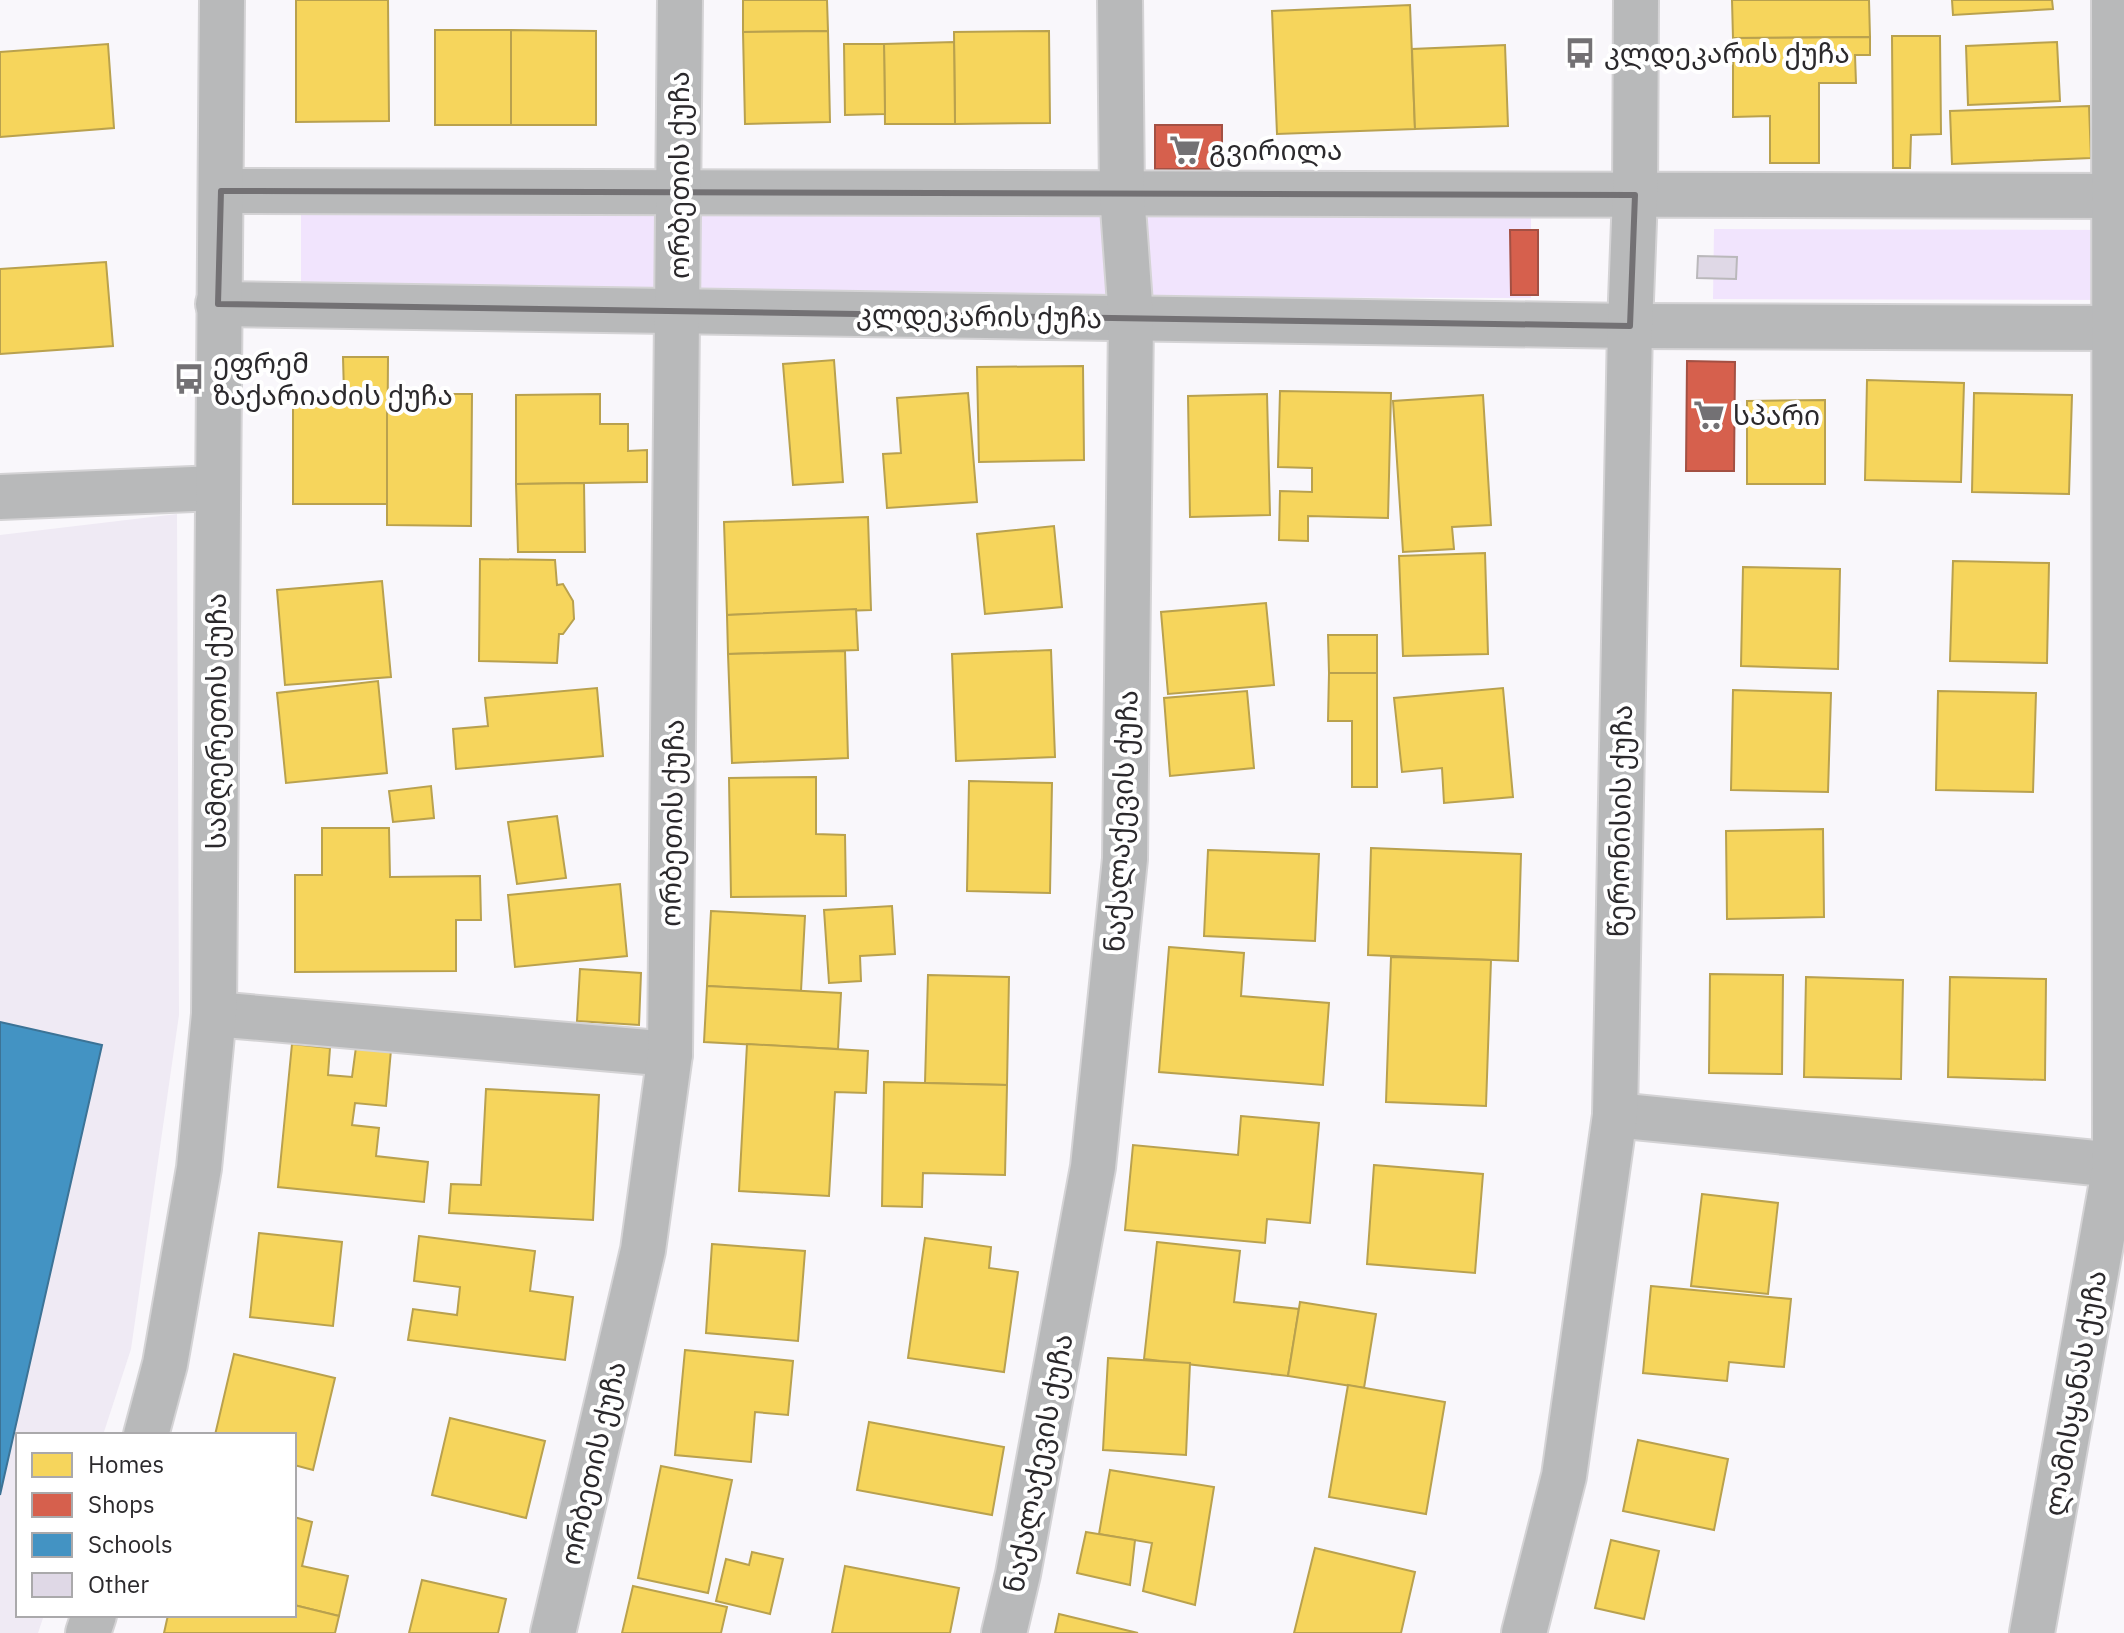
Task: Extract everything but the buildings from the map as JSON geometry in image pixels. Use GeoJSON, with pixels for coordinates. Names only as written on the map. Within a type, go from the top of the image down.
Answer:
{"type":"FeatureCollection","features":[{"type":"Feature","properties":{"kind":"street","name":"სამღერეთის ქუჩა"},"geometry":{"type":"LineString","coordinates":[[147,1433],[165,1364],[199,1168],[214,1014],[222,0]]}},
{"type":"Feature","properties":{"kind":"street","name":"ორბეთის ქუჩა"},"geometry":{"type":"LineString","coordinates":[[553,1633],[643,1250],[670,1054],[680,0]]}},
{"type":"Feature","properties":{"kind":"street","name":"ნაქალაქევის ქუჩა"},"geometry":{"type":"LineString","coordinates":[[1004,1633],[1018,1574],[1093,1167],[1125,859],[1131,318],[1122,194],[1120,0]]}},
{"type":"Feature","properties":{"kind":"street","name":"წერონისის ქუჩა"},"geometry":{"type":"LineString","coordinates":[[1524,1633],[1564,1476],[1615,1115],[1635,195],[1636,0]]}},
{"type":"Feature","properties":{"kind":"street","name":"ლამისყანას ქუჩა"},"geometry":{"type":"LineString","coordinates":[[2032,1633],[2115,1165],[2119,196],[2114,0]]}},
{"type":"Feature","properties":{"kind":"street"},"geometry":{"type":"LineString","coordinates":[[221,191],[679,189],[1122,194],[2119,196]]}},
{"type":"Feature","properties":{"kind":"street","name":"კლდეკარის ქუჩა"},"geometry":{"type":"LineString","coordinates":[[218,304],[1630,326],[2119,328]]}},
{"type":"Feature","properties":{"kind":"street"},"geometry":{"type":"LineString","coordinates":[[0,497],[217,488]]}},
{"type":"Feature","properties":{"kind":"street"},"geometry":{"type":"LineString","coordinates":[[214,1014],[670,1054]]}},
{"type":"Feature","properties":{"kind":"street"},"geometry":{"type":"LineString","coordinates":[[1615,1115],[2115,1165]]}},
{"type":"Feature","properties":{"kind":"highlighted area"},"geometry":{"type":"Polygon","coordinates":[[[221,191],[1635,195],[1630,326],[218,304],[221,191]]]}},
{"type":"Feature","properties":{"kind":"shaded area"},"geometry":{"type":"Polygon","coordinates":[[[301,210],[1531,213],[1531,298],[301,296],[301,210]]]}},
{"type":"Feature","properties":{"kind":"shaded area"},"geometry":{"type":"Polygon","coordinates":[[[1714,229],[2124,230],[2124,300],[1713,299],[1714,229]]]}},
{"type":"Feature","properties":{"kind":"shaded area"},"geometry":{"type":"Polygon","coordinates":[[[177,514],[179,1015],[131,1349],[104,1433],[16,1433],[16,1617],[43,1617],[38,1633],[0,1633],[0,535],[177,514]]]}},
{"type":"Feature","properties":{"kind":"place","name":"კლდეკარის ქუჩა"},"geometry":{"type":"Point","coordinates":[1580,53]}},
{"type":"Feature","properties":{"kind":"place","name":"გვირილა"},"geometry":{"type":"Point","coordinates":[1185,150]}},
{"type":"Feature","properties":{"kind":"place","name":"ეფრემ ზაქარიაძის ქუჩა"},"geometry":{"type":"Point","coordinates":[189,379]}},
{"type":"Feature","properties":{"kind":"place","name":"სპარი"},"geometry":{"type":"Point","coordinates":[1709,415]}}]}
